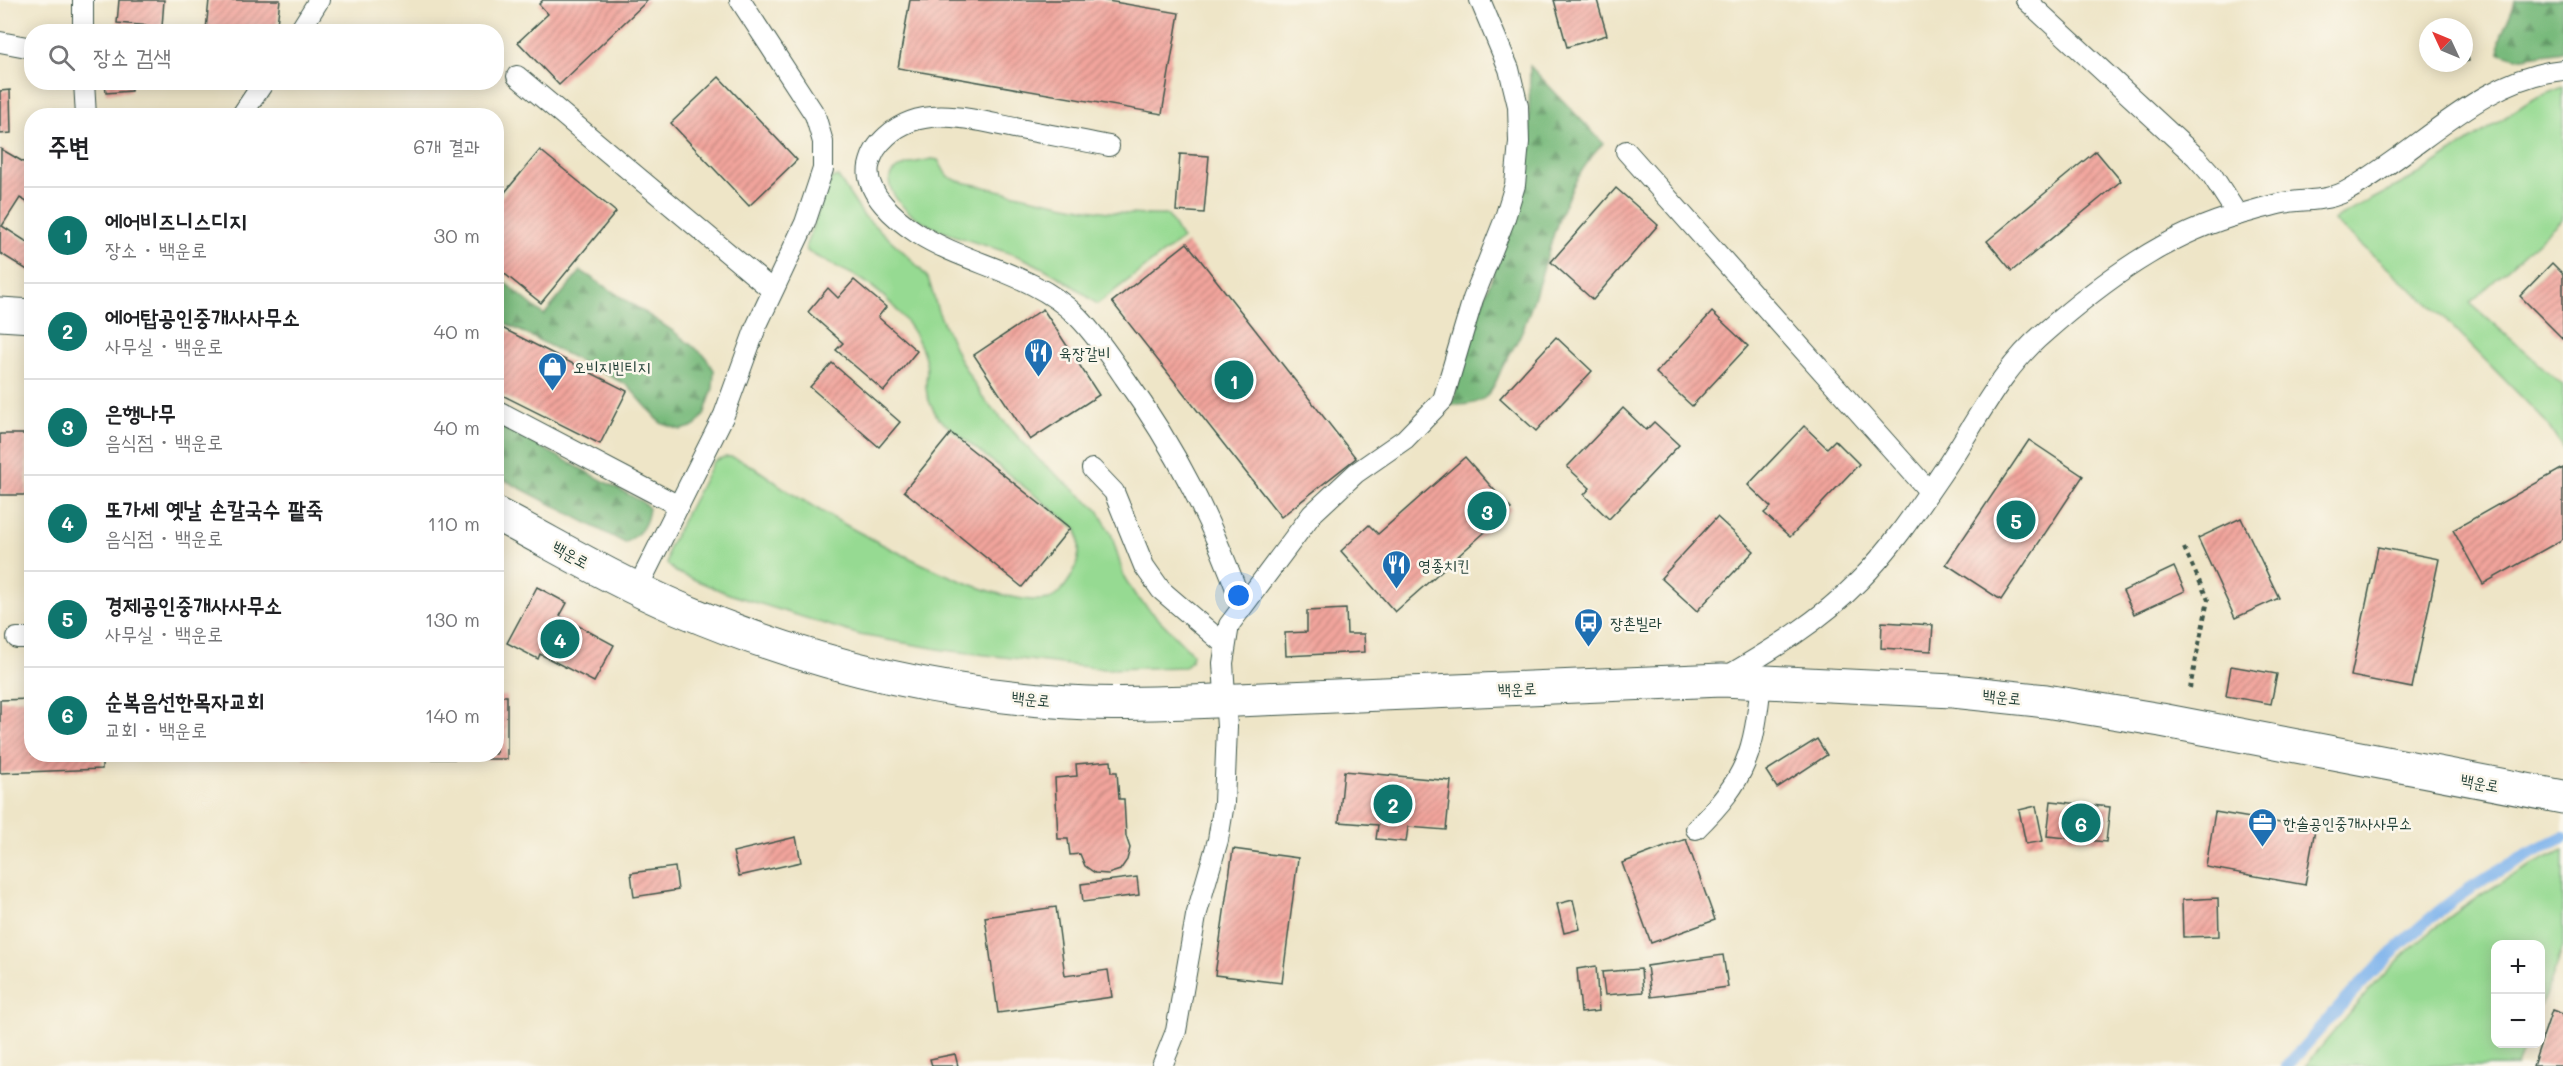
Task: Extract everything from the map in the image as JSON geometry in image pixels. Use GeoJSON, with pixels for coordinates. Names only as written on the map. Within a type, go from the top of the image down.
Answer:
{"type":"FeatureCollection","features":[{"type":"Feature","properties":{"kind":"street"},"geometry":{"type":"LineString","coordinates":[[0,314],[24,316]]}},
{"type":"Feature","properties":{"kind":"street","name":"백운로"},"geometry":{"type":"LineString","coordinates":[[504,520],[637,589],[742,633],[810,656],[937,686],[1056,701],[1226,701],[1722,680],[1953,691],[2046,701],[2182,724],[2563,797]]}},
{"type":"Feature","properties":{"kind":"lane"},"geometry":{"type":"LineString","coordinates":[[83,0],[83,24]]}},
{"type":"Feature","properties":{"kind":"lane"},"geometry":{"type":"LineString","coordinates":[[304,24],[319,0]]}},
{"type":"Feature","properties":{"kind":"lane"},"geometry":{"type":"LineString","coordinates":[[637,589],[724,415],[772,290],[805,223],[823,169],[823,142],[815,115],[740,0]]}},
{"type":"Feature","properties":{"kind":"lane"},"geometry":{"type":"LineString","coordinates":[[1162,1066],[1176,1031],[1196,916],[1218,840],[1224,802],[1226,701],[1224,644],[1229,625],[1312,514],[1356,473],[1423,424],[1443,400],[1473,299],[1504,221],[1515,185],[1519,142],[1518,106],[1509,69],[1480,0]]}},
{"type":"Feature","properties":{"kind":"lane"},"geometry":{"type":"LineString","coordinates":[[2026,0],[2196,157],[2212,175],[2237,214]]}},
{"type":"Feature","properties":{"kind":"lane"},"geometry":{"type":"LineString","coordinates":[[0,42],[24,46]]}},
{"type":"Feature","properties":{"kind":"lane"},"geometry":{"type":"LineString","coordinates":[[1722,680],[1788,640],[1859,581],[1929,491],[1981,407],[2041,335],[2127,267],[2182,237],[2237,214],[2285,203],[2316,201],[2345,193],[2376,175],[2482,98],[2512,82],[2543,72],[2563,70]]}},
{"type":"Feature","properties":{"kind":"lane"},"geometry":{"type":"LineString","coordinates":[[517,76],[772,290]]}},
{"type":"Feature","properties":{"kind":"lane"},"geometry":{"type":"LineString","coordinates":[[85,90],[86,108]]}},
{"type":"Feature","properties":{"kind":"lane"},"geometry":{"type":"LineString","coordinates":[[246,108],[259,90]]}},
{"type":"Feature","properties":{"kind":"lane"},"geometry":{"type":"LineString","coordinates":[[1109,146],[949,116],[921,118],[899,124],[881,141],[872,154],[868,172],[876,191],[892,214],[918,234],[958,254],[1014,276],[1049,294],[1077,315],[1146,406],[1196,490],[1242,605]]}},
{"type":"Feature","properties":{"kind":"lane"},"geometry":{"type":"LineString","coordinates":[[1626,151],[1929,491]]}},
{"type":"Feature","properties":{"kind":"lane"},"geometry":{"type":"LineString","coordinates":[[504,414],[679,506]]}},
{"type":"Feature","properties":{"kind":"lane"},"geometry":{"type":"LineString","coordinates":[[1092,469],[1114,492],[1144,566],[1161,590],[1224,644]]}},
{"type":"Feature","properties":{"kind":"lane"},"geometry":{"type":"LineString","coordinates":[[1696,830],[1733,789],[1746,763],[1755,729],[1761,682]]}},
{"type":"Feature","properties":{"kind":"path"},"geometry":{"type":"LineString","coordinates":[[2182,724],[2208,600],[2184,548]]}},
{"type":"Feature","properties":{"kind":"green space"},"geometry":{"type":"Polygon","coordinates":[[[2515,0],[2563,0],[2563,51],[2517,58],[2500,53],[2501,38],[2515,0]]]}},
{"type":"Feature","properties":{"kind":"green space"},"geometry":{"type":"Polygon","coordinates":[[[1530,66],[1603,143],[1586,164],[1562,210],[1522,331],[1493,387],[1487,396],[1479,401],[1452,405],[1476,319],[1520,203],[1528,169],[1530,66]]]}},
{"type":"Feature","properties":{"kind":"green space"},"geometry":{"type":"Polygon","coordinates":[[[2563,87],[2563,218],[2470,303],[2563,385],[2563,449],[2545,421],[2440,314],[2333,220],[2416,176],[2533,99],[2563,87]]]}},
{"type":"Feature","properties":{"kind":"green space"},"geometry":{"type":"Polygon","coordinates":[[[932,159],[938,160],[947,176],[958,181],[1089,209],[1115,213],[1168,215],[1182,239],[1097,304],[1064,280],[1037,265],[1010,253],[951,235],[915,217],[901,204],[891,189],[889,181],[895,170],[902,166],[932,159]]]}},
{"type":"Feature","properties":{"kind":"green space"},"geometry":{"type":"Polygon","coordinates":[[[833,177],[838,177],[863,215],[909,257],[928,278],[938,311],[959,358],[982,397],[1039,460],[1098,510],[1112,536],[1124,577],[1135,595],[1192,653],[1191,661],[1185,667],[1104,669],[944,650],[860,635],[729,594],[676,572],[667,564],[668,549],[713,462],[728,457],[746,463],[794,495],[882,544],[920,563],[993,592],[1025,599],[1049,599],[1062,590],[1074,571],[1079,553],[1077,529],[939,419],[927,394],[927,365],[922,350],[917,338],[892,304],[861,279],[807,251],[806,245],[829,181],[833,177]]]}},
{"type":"Feature","properties":{"kind":"green space"},"geometry":{"type":"Polygon","coordinates":[[[581,271],[673,331],[704,355],[714,370],[713,388],[704,415],[695,426],[681,430],[661,423],[627,385],[504,323],[504,282],[544,315],[581,271]]]}},
{"type":"Feature","properties":{"kind":"green space"},"geometry":{"type":"Polygon","coordinates":[[[504,427],[641,501],[649,508],[647,520],[642,529],[625,543],[504,480],[504,427]]]}},
{"type":"Feature","properties":{"kind":"green space"},"geometry":{"type":"Polygon","coordinates":[[[2563,850],[2563,948],[2545,995],[2545,940],[2491,940],[2491,1048],[2524,1048],[2517,1066],[2305,1066],[2370,989],[2398,961],[2448,919],[2523,870],[2563,850]]]}},
{"type":"Feature","properties":{"kind":"building"},"geometry":{"type":"Polygon","coordinates":[[[119,0],[164,0],[162,24],[117,23],[119,0]]]}},
{"type":"Feature","properties":{"kind":"building"},"geometry":{"type":"Polygon","coordinates":[[[209,0],[280,0],[277,24],[207,24],[209,0]]]}},
{"type":"Feature","properties":{"kind":"building"},"geometry":{"type":"Polygon","coordinates":[[[543,0],[648,0],[559,85],[518,42],[548,14],[539,4],[543,0]]]}},
{"type":"Feature","properties":{"kind":"building"},"geometry":{"type":"Polygon","coordinates":[[[910,0],[1102,0],[1179,13],[1162,114],[898,68],[910,0]]]}},
{"type":"Feature","properties":{"kind":"building"},"geometry":{"type":"Polygon","coordinates":[[[1554,0],[1597,0],[1607,35],[1567,47],[1554,0]]]}},
{"type":"Feature","properties":{"kind":"building"},"geometry":{"type":"Polygon","coordinates":[[[719,77],[797,160],[749,206],[671,123],[719,77]]]}},
{"type":"Feature","properties":{"kind":"building"},"geometry":{"type":"Polygon","coordinates":[[[10,90],[11,133],[0,134],[0,91],[10,90]]]}},
{"type":"Feature","properties":{"kind":"building"},"geometry":{"type":"Polygon","coordinates":[[[106,90],[131,90],[131,91],[106,93],[106,90]]]}},
{"type":"Feature","properties":{"kind":"building"},"geometry":{"type":"Polygon","coordinates":[[[1,149],[24,162],[24,200],[20,198],[2,226],[24,240],[24,268],[0,253],[1,149]]]}},
{"type":"Feature","properties":{"kind":"building"},"geometry":{"type":"Polygon","coordinates":[[[540,150],[616,212],[541,303],[504,273],[504,193],[540,150]]]}},
{"type":"Feature","properties":{"kind":"building"},"geometry":{"type":"Polygon","coordinates":[[[2096,151],[2121,181],[2012,271],[1987,241],[2096,151]]]}},
{"type":"Feature","properties":{"kind":"building"},"geometry":{"type":"Polygon","coordinates":[[[1180,154],[1209,156],[1204,213],[1176,211],[1180,154]]]}},
{"type":"Feature","properties":{"kind":"building"},"geometry":{"type":"Polygon","coordinates":[[[1616,188],[1658,225],[1593,300],[1551,262],[1616,188]]]}},
{"type":"Feature","properties":{"kind":"building"},"geometry":{"type":"Polygon","coordinates":[[[1187,243],[1356,458],[1281,517],[1112,302],[1187,243]]]}},
{"type":"Feature","properties":{"kind":"building"},"geometry":{"type":"Polygon","coordinates":[[[2552,263],[2563,274],[2563,339],[2520,296],[2552,263]]]}},
{"type":"Feature","properties":{"kind":"building"},"geometry":{"type":"Polygon","coordinates":[[[854,280],[886,307],[878,317],[917,351],[884,391],[836,350],[843,343],[808,312],[828,288],[838,298],[854,280]]]}},
{"type":"Feature","properties":{"kind":"building"},"geometry":{"type":"Polygon","coordinates":[[[1043,309],[1099,395],[1030,440],[974,355],[1043,309]]]}},
{"type":"Feature","properties":{"kind":"building"},"geometry":{"type":"Polygon","coordinates":[[[1712,312],[1748,346],[1692,406],[1656,373],[1712,312]]]}},
{"type":"Feature","properties":{"kind":"building"},"geometry":{"type":"Polygon","coordinates":[[[504,329],[627,391],[600,444],[504,396],[504,329]]]}},
{"type":"Feature","properties":{"kind":"building"},"geometry":{"type":"Polygon","coordinates":[[[1556,337],[1592,371],[1536,431],[1500,398],[1556,337]]]}},
{"type":"Feature","properties":{"kind":"building"},"geometry":{"type":"Polygon","coordinates":[[[832,363],[900,422],[879,447],[810,387],[832,363]]]}},
{"type":"Feature","properties":{"kind":"building"},"geometry":{"type":"Polygon","coordinates":[[[1623,408],[1646,430],[1654,422],[1679,445],[1609,519],[1584,495],[1590,488],[1567,467],[1623,408]]]}},
{"type":"Feature","properties":{"kind":"building"},"geometry":{"type":"Polygon","coordinates":[[[1804,426],[1827,448],[1835,440],[1859,464],[1790,537],[1764,513],[1771,507],[1748,485],[1804,426]]]}},
{"type":"Feature","properties":{"kind":"building"},"geometry":{"type":"Polygon","coordinates":[[[951,433],[1070,528],[1022,587],[904,491],[951,433]]]}},
{"type":"Feature","properties":{"kind":"building"},"geometry":{"type":"Polygon","coordinates":[[[0,434],[24,434],[24,495],[0,495],[0,434]]]}},
{"type":"Feature","properties":{"kind":"building"},"geometry":{"type":"Polygon","coordinates":[[[2029,440],[2083,476],[2001,600],[1946,564],[2029,440]]]}},
{"type":"Feature","properties":{"kind":"building"},"geometry":{"type":"Polygon","coordinates":[[[1465,457],[1511,509],[1395,612],[1341,551],[1369,525],[1378,534],[1465,457]]]}},
{"type":"Feature","properties":{"kind":"building"},"geometry":{"type":"Polygon","coordinates":[[[2563,468],[2563,539],[2483,584],[2453,530],[2563,468]]]}},
{"type":"Feature","properties":{"kind":"building"},"geometry":{"type":"Polygon","coordinates":[[[1717,517],[1754,551],[1697,611],[1661,578],[1717,517]]]}},
{"type":"Feature","properties":{"kind":"building"},"geometry":{"type":"Polygon","coordinates":[[[2241,518],[2279,598],[2235,618],[2198,538],[2241,518]]]}},
{"type":"Feature","properties":{"kind":"building"},"geometry":{"type":"Polygon","coordinates":[[[2378,547],[2439,559],[2412,688],[2351,676],[2378,547]]]}},
{"type":"Feature","properties":{"kind":"building"},"geometry":{"type":"Polygon","coordinates":[[[2174,567],[2185,591],[2134,614],[2123,591],[2174,567]]]}},
{"type":"Feature","properties":{"kind":"building"},"geometry":{"type":"Polygon","coordinates":[[[537,587],[567,603],[560,616],[614,645],[594,682],[540,654],[538,659],[507,643],[537,587]]]}},
{"type":"Feature","properties":{"kind":"building"},"geometry":{"type":"Polygon","coordinates":[[[1346,609],[1347,634],[1364,634],[1365,652],[1286,656],[1285,633],[1307,632],[1307,611],[1346,609]]]}},
{"type":"Feature","properties":{"kind":"building"},"geometry":{"type":"Polygon","coordinates":[[[1882,622],[1933,625],[1931,651],[1881,648],[1882,622]]]}},
{"type":"Feature","properties":{"kind":"building"},"geometry":{"type":"Polygon","coordinates":[[[2231,666],[2277,674],[2271,704],[2226,696],[2231,666]]]}},
{"type":"Feature","properties":{"kind":"building"},"geometry":{"type":"Polygon","coordinates":[[[504,696],[507,696],[507,759],[504,759],[504,696]]]}},
{"type":"Feature","properties":{"kind":"building"},"geometry":{"type":"Polygon","coordinates":[[[24,699],[24,762],[102,762],[102,769],[0,773],[0,700],[24,699]]]}},
{"type":"Feature","properties":{"kind":"building"},"geometry":{"type":"Polygon","coordinates":[[[1817,739],[1827,755],[1777,788],[1766,771],[1817,739]]]}},
{"type":"Feature","properties":{"kind":"building"},"geometry":{"type":"Polygon","coordinates":[[[1111,761],[1112,772],[1117,772],[1119,799],[1124,799],[1126,836],[1130,848],[1127,860],[1120,870],[1108,874],[1095,873],[1085,866],[1080,854],[1070,855],[1068,839],[1058,839],[1055,778],[1077,776],[1076,764],[1111,761]]]}},
{"type":"Feature","properties":{"kind":"building"},"geometry":{"type":"Polygon","coordinates":[[[1344,771],[1451,781],[1446,830],[1408,827],[1406,842],[1376,839],[1378,825],[1339,822],[1344,771]]]}},
{"type":"Feature","properties":{"kind":"building"},"geometry":{"type":"Polygon","coordinates":[[[2051,801],[2110,807],[2106,842],[2047,836],[2051,801]]]}},
{"type":"Feature","properties":{"kind":"building"},"geometry":{"type":"Polygon","coordinates":[[[2036,806],[2043,841],[2026,844],[2019,810],[2036,806]]]}},
{"type":"Feature","properties":{"kind":"building"},"geometry":{"type":"Polygon","coordinates":[[[2215,812],[2315,829],[2305,885],[2206,867],[2215,812]]]}},
{"type":"Feature","properties":{"kind":"building"},"geometry":{"type":"Polygon","coordinates":[[[796,837],[801,862],[739,876],[733,852],[796,837]]]}},
{"type":"Feature","properties":{"kind":"building"},"geometry":{"type":"Polygon","coordinates":[[[1686,839],[1715,920],[1651,943],[1622,863],[1686,839]]]}},
{"type":"Feature","properties":{"kind":"building"},"geometry":{"type":"Polygon","coordinates":[[[1233,849],[1298,858],[1282,983],[1215,975],[1233,849]]]}},
{"type":"Feature","properties":{"kind":"building"},"geometry":{"type":"Polygon","coordinates":[[[675,867],[678,890],[634,897],[631,873],[675,867]]]}},
{"type":"Feature","properties":{"kind":"building"},"geometry":{"type":"Polygon","coordinates":[[[1137,877],[1139,895],[1083,902],[1081,884],[1137,877]]]}},
{"type":"Feature","properties":{"kind":"building"},"geometry":{"type":"Polygon","coordinates":[[[2218,898],[2219,936],[2183,937],[2182,900],[2218,898]]]}},
{"type":"Feature","properties":{"kind":"building"},"geometry":{"type":"Polygon","coordinates":[[[1573,900],[1580,929],[1564,933],[1557,904],[1573,900]]]}},
{"type":"Feature","properties":{"kind":"building"},"geometry":{"type":"Polygon","coordinates":[[[1056,907],[1065,976],[1108,970],[1112,997],[998,1013],[985,917],[1056,907]]]}},
{"type":"Feature","properties":{"kind":"building"},"geometry":{"type":"Polygon","coordinates":[[[1723,955],[1728,987],[1651,997],[1647,966],[1723,955]]]}},
{"type":"Feature","properties":{"kind":"building"},"geometry":{"type":"Polygon","coordinates":[[[1596,966],[1599,1011],[1581,1013],[1577,969],[1596,966]]]}},
{"type":"Feature","properties":{"kind":"building"},"geometry":{"type":"Polygon","coordinates":[[[1641,969],[1643,992],[1605,995],[1602,972],[1641,969]]]}},
{"type":"Feature","properties":{"kind":"building"},"geometry":{"type":"Polygon","coordinates":[[[2552,1010],[2563,1014],[2563,1066],[2533,1066],[2539,1048],[2545,1048],[2545,1031],[2552,1010]]]}},
{"type":"Feature","properties":{"kind":"building"},"geometry":{"type":"Polygon","coordinates":[[[955,1054],[958,1066],[932,1066],[930,1059],[955,1054]]]}},
{"type":"Feature","properties":{"kind":"waterway"},"geometry":{"type":"LineString","coordinates":[[2287,1066],[2367,978],[2432,917],[2481,881],[2563,837]]}},
{"type":"Feature","properties":{"kind":"place","name":"육장갈비"},"geometry":{"type":"Point","coordinates":[1038,378]}},
{"type":"Feature","properties":{"kind":"place","name":"에어비즈니스디지"},"geometry":{"type":"Point","coordinates":[1234,380]}},
{"type":"Feature","properties":{"kind":"place","name":"오비지빈티지"},"geometry":{"type":"Point","coordinates":[552,392]}},
{"type":"Feature","properties":{"kind":"place","name":"은행나무"},"geometry":{"type":"Point","coordinates":[1487,511]}},
{"type":"Feature","properties":{"kind":"place","name":"경제공인중개사사무소"},"geometry":{"type":"Point","coordinates":[2016,520]}},
{"type":"Feature","properties":{"kind":"place","name":"영종치킨"},"geometry":{"type":"Point","coordinates":[1397,590]}},
{"type":"Feature","properties":{"kind":"place","name":"또가세 옛날 손칼국수 팥죽"},"geometry":{"type":"Point","coordinates":[560,639]}},
{"type":"Feature","properties":{"kind":"place","name":"장촌빌라"},"geometry":{"type":"Point","coordinates":[1589,648]}},
{"type":"Feature","properties":{"kind":"place","name":"에어탑공인중개사사무소"},"geometry":{"type":"Point","coordinates":[1393,804]}},
{"type":"Feature","properties":{"kind":"place","name":"순복음선한목자교회"},"geometry":{"type":"Point","coordinates":[2081,823]}},
{"type":"Feature","properties":{"kind":"place","name":"한솔공인중개사사무소"},"geometry":{"type":"Point","coordinates":[2262,848]}}]}
